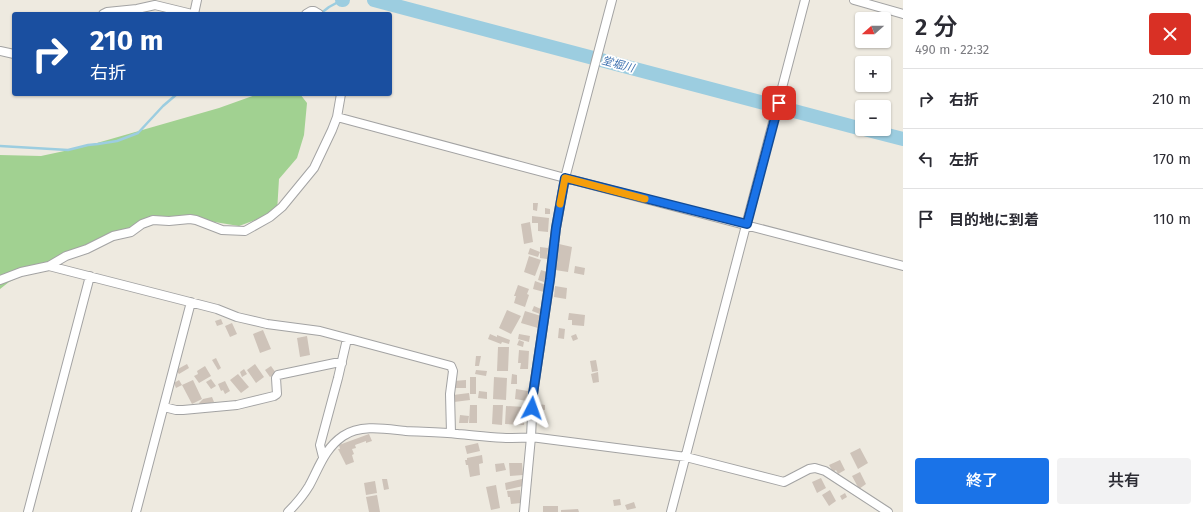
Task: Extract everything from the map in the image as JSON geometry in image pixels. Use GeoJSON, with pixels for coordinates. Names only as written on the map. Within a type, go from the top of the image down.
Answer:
{"type":"FeatureCollection","features":[{"type":"Feature","properties":{"kind":"street"},"geometry":{"type":"LineString","coordinates":[[194,12],[197,0]]}},
{"type":"Feature","properties":{"kind":"street"},"geometry":{"type":"LineString","coordinates":[[524,512],[531,437],[533,394],[556,228],[565,178],[612,0]]}},
{"type":"Feature","properties":{"kind":"street"},"geometry":{"type":"LineString","coordinates":[[671,512],[805,0]]}},
{"type":"Feature","properties":{"kind":"street"},"geometry":{"type":"LineString","coordinates":[[854,0],[903,14]]}},
{"type":"Feature","properties":{"kind":"street"},"geometry":{"type":"LineString","coordinates":[[107,12],[137,9],[155,5],[185,12]]}},
{"type":"Feature","properties":{"kind":"street"},"geometry":{"type":"LineString","coordinates":[[0,51],[12,54]]}},
{"type":"Feature","properties":{"kind":"street"},"geometry":{"type":"LineString","coordinates":[[0,280],[21,272],[50,266],[66,256],[87,249],[113,236],[130,232],[142,224],[153,220],[169,221],[190,219],[222,230],[245,231],[270,217],[282,207],[309,175],[318,161],[337,117],[341,96]]}},
{"type":"Feature","properties":{"kind":"street"},"geometry":{"type":"LineString","coordinates":[[337,117],[903,266]]}},
{"type":"Feature","properties":{"kind":"street"},"geometry":{"type":"LineString","coordinates":[[50,266],[217,309],[238,317],[267,324],[320,331],[451,366],[453,371],[450,394],[451,433]]}},
{"type":"Feature","properties":{"kind":"street"},"geometry":{"type":"LineString","coordinates":[[28,512],[90,276]]}},
{"type":"Feature","properties":{"kind":"street"},"geometry":{"type":"LineString","coordinates":[[136,512],[191,302]]}},
{"type":"Feature","properties":{"kind":"street"},"geometry":{"type":"LineString","coordinates":[[323,457],[320,445],[347,339]]}},
{"type":"Feature","properties":{"kind":"street"},"geometry":{"type":"LineString","coordinates":[[164,407],[183,410],[236,405],[249,402],[277,394],[276,378],[278,375],[342,362]]}},
{"type":"Feature","properties":{"kind":"street"},"geometry":{"type":"LineString","coordinates":[[288,512],[304,494],[323,457],[333,445],[343,436],[355,431],[376,428],[509,439],[531,437],[686,457],[784,482],[801,472],[816,468],[825,471],[888,512]]}},
{"type":"Feature","properties":{"kind":"green space"},"geometry":{"type":"Polygon","coordinates":[[[252,96],[302,96],[307,103],[304,135],[297,158],[279,179],[277,212],[239,226],[178,216],[113,239],[69,252],[9,282],[0,289],[0,155],[41,156],[83,147],[219,108],[252,96]]]}},
{"type":"Feature","properties":{"kind":"building"},"geometry":{"type":"Polygon","coordinates":[[[533,203],[538,203],[537,211],[533,210],[533,203]]]}},
{"type":"Feature","properties":{"kind":"building"},"geometry":{"type":"Polygon","coordinates":[[[545,208],[550,209],[550,214],[545,214],[545,208]]]}},
{"type":"Feature","properties":{"kind":"building"},"geometry":{"type":"Polygon","coordinates":[[[532,216],[549,218],[548,232],[538,231],[538,223],[532,223],[532,216]]]}},
{"type":"Feature","properties":{"kind":"building"},"geometry":{"type":"Polygon","coordinates":[[[530,222],[533,242],[524,244],[521,224],[530,222]]]}},
{"type":"Feature","properties":{"kind":"building"},"geometry":{"type":"Polygon","coordinates":[[[559,244],[572,247],[568,272],[555,270],[559,244]]]}},
{"type":"Feature","properties":{"kind":"building"},"geometry":{"type":"Polygon","coordinates":[[[540,247],[548,248],[547,259],[540,258],[540,247]]]}},
{"type":"Feature","properties":{"kind":"building"},"geometry":{"type":"Polygon","coordinates":[[[530,248],[540,252],[538,257],[528,254],[530,248]]]}},
{"type":"Feature","properties":{"kind":"building"},"geometry":{"type":"Polygon","coordinates":[[[529,256],[541,260],[535,276],[524,272],[529,256]]]}},
{"type":"Feature","properties":{"kind":"building"},"geometry":{"type":"Polygon","coordinates":[[[575,266],[585,268],[584,275],[574,273],[575,266]]]}},
{"type":"Feature","properties":{"kind":"building"},"geometry":{"type":"Polygon","coordinates":[[[541,270],[547,272],[544,282],[538,280],[541,270]]]}},
{"type":"Feature","properties":{"kind":"building"},"geometry":{"type":"Polygon","coordinates":[[[535,281],[546,285],[544,292],[533,289],[535,281]]]}},
{"type":"Feature","properties":{"kind":"building"},"geometry":{"type":"Polygon","coordinates":[[[518,285],[529,289],[527,294],[529,295],[525,307],[514,303],[516,296],[514,296],[518,285]]]}},
{"type":"Feature","properties":{"kind":"building"},"geometry":{"type":"Polygon","coordinates":[[[555,286],[567,288],[566,299],[554,297],[555,286]]]}},
{"type":"Feature","properties":{"kind":"building"},"geometry":{"type":"Polygon","coordinates":[[[534,306],[541,309],[540,314],[532,311],[534,306]]]}},
{"type":"Feature","properties":{"kind":"building"},"geometry":{"type":"Polygon","coordinates":[[[507,310],[521,316],[511,334],[499,328],[507,310]]]}},
{"type":"Feature","properties":{"kind":"building"},"geometry":{"type":"Polygon","coordinates":[[[525,311],[541,316],[538,328],[521,323],[525,311]]]}},
{"type":"Feature","properties":{"kind":"building"},"geometry":{"type":"Polygon","coordinates":[[[569,313],[585,315],[584,326],[572,325],[572,320],[568,320],[569,313]]]}},
{"type":"Feature","properties":{"kind":"building"},"geometry":{"type":"Polygon","coordinates":[[[221,319],[223,324],[217,326],[215,321],[221,319]]]}},
{"type":"Feature","properties":{"kind":"building"},"geometry":{"type":"Polygon","coordinates":[[[232,323],[237,334],[230,337],[225,326],[232,323]]]}},
{"type":"Feature","properties":{"kind":"building"},"geometry":{"type":"Polygon","coordinates":[[[559,328],[565,329],[564,339],[558,338],[559,328]]]}},
{"type":"Feature","properties":{"kind":"building"},"geometry":{"type":"Polygon","coordinates":[[[263,330],[271,349],[260,353],[253,334],[263,330]]]}},
{"type":"Feature","properties":{"kind":"building"},"geometry":{"type":"Polygon","coordinates":[[[490,334],[510,340],[509,344],[502,342],[501,344],[488,339],[490,334]]]}},
{"type":"Feature","properties":{"kind":"building"},"geometry":{"type":"Polygon","coordinates":[[[519,334],[530,336],[529,342],[518,339],[519,334]]]}},
{"type":"Feature","properties":{"kind":"building"},"geometry":{"type":"Polygon","coordinates":[[[576,334],[578,339],[573,341],[571,336],[576,334]]]}},
{"type":"Feature","properties":{"kind":"building"},"geometry":{"type":"Polygon","coordinates":[[[307,336],[310,355],[300,357],[297,338],[307,336]]]}},
{"type":"Feature","properties":{"kind":"building"},"geometry":{"type":"Polygon","coordinates":[[[519,340],[524,342],[523,347],[517,345],[519,340]]]}},
{"type":"Feature","properties":{"kind":"building"},"geometry":{"type":"Polygon","coordinates":[[[498,347],[509,347],[508,371],[497,371],[498,347]]]}},
{"type":"Feature","properties":{"kind":"building"},"geometry":{"type":"Polygon","coordinates":[[[519,350],[529,351],[528,369],[520,369],[521,363],[518,363],[519,350]]]}},
{"type":"Feature","properties":{"kind":"building"},"geometry":{"type":"Polygon","coordinates":[[[476,356],[481,356],[479,366],[475,366],[476,356]]]}},
{"type":"Feature","properties":{"kind":"building"},"geometry":{"type":"Polygon","coordinates":[[[216,358],[221,368],[218,370],[212,360],[216,358]]]}},
{"type":"Feature","properties":{"kind":"building"},"geometry":{"type":"Polygon","coordinates":[[[596,360],[598,371],[592,372],[590,361],[596,360]]]}},
{"type":"Feature","properties":{"kind":"building"},"geometry":{"type":"Polygon","coordinates":[[[187,364],[189,368],[179,374],[176,370],[187,364]]]}},
{"type":"Feature","properties":{"kind":"building"},"geometry":{"type":"Polygon","coordinates":[[[255,364],[264,377],[256,383],[247,370],[255,364]]]}},
{"type":"Feature","properties":{"kind":"building"},"geometry":{"type":"Polygon","coordinates":[[[205,366],[211,376],[199,383],[194,376],[198,374],[197,371],[205,366]]]}},
{"type":"Feature","properties":{"kind":"building"},"geometry":{"type":"Polygon","coordinates":[[[271,366],[276,373],[270,377],[265,370],[271,366]]]}},
{"type":"Feature","properties":{"kind":"building"},"geometry":{"type":"Polygon","coordinates":[[[244,369],[247,374],[242,377],[240,372],[244,369]]]}},
{"type":"Feature","properties":{"kind":"building"},"geometry":{"type":"Polygon","coordinates":[[[476,370],[487,371],[486,376],[475,374],[476,370]]]}},
{"type":"Feature","properties":{"kind":"building"},"geometry":{"type":"Polygon","coordinates":[[[598,372],[599,382],[593,383],[591,374],[598,372]]]}},
{"type":"Feature","properties":{"kind":"building"},"geometry":{"type":"Polygon","coordinates":[[[238,374],[249,387],[241,393],[230,380],[238,374]]]}},
{"type":"Feature","properties":{"kind":"building"},"geometry":{"type":"Polygon","coordinates":[[[512,374],[517,375],[517,384],[511,384],[512,374]]]}},
{"type":"Feature","properties":{"kind":"building"},"geometry":{"type":"Polygon","coordinates":[[[470,377],[476,377],[476,394],[470,394],[470,377]]]}},
{"type":"Feature","properties":{"kind":"building"},"geometry":{"type":"Polygon","coordinates":[[[494,377],[507,378],[506,400],[493,399],[494,377]]]}},
{"type":"Feature","properties":{"kind":"building"},"geometry":{"type":"Polygon","coordinates":[[[211,379],[216,386],[211,389],[206,382],[211,379]]]}},
{"type":"Feature","properties":{"kind":"building"},"geometry":{"type":"Polygon","coordinates":[[[179,380],[182,385],[176,388],[174,383],[179,380]]]}},
{"type":"Feature","properties":{"kind":"building"},"geometry":{"type":"Polygon","coordinates":[[[193,380],[202,399],[192,404],[182,385],[193,380]]]}},
{"type":"Feature","properties":{"kind":"building"},"geometry":{"type":"Polygon","coordinates":[[[466,380],[466,388],[454,388],[454,381],[466,380]]]}},
{"type":"Feature","properties":{"kind":"building"},"geometry":{"type":"Polygon","coordinates":[[[225,381],[230,391],[225,394],[223,390],[221,391],[218,384],[225,381]]]}},
{"type":"Feature","properties":{"kind":"building"},"geometry":{"type":"Polygon","coordinates":[[[516,389],[528,391],[527,401],[515,399],[516,389]]]}},
{"type":"Feature","properties":{"kind":"building"},"geometry":{"type":"Polygon","coordinates":[[[479,391],[487,392],[487,399],[478,398],[479,391]]]}},
{"type":"Feature","properties":{"kind":"building"},"geometry":{"type":"Polygon","coordinates":[[[469,393],[470,400],[454,402],[453,395],[469,393]]]}},
{"type":"Feature","properties":{"kind":"building"},"geometry":{"type":"Polygon","coordinates":[[[212,397],[214,402],[200,406],[199,403],[203,399],[212,397]]]}},
{"type":"Feature","properties":{"kind":"building"},"geometry":{"type":"Polygon","coordinates":[[[538,404],[545,405],[545,410],[538,409],[538,404]]]}},
{"type":"Feature","properties":{"kind":"building"},"geometry":{"type":"Polygon","coordinates":[[[470,405],[477,405],[477,423],[469,423],[470,405]]]}},
{"type":"Feature","properties":{"kind":"building"},"geometry":{"type":"Polygon","coordinates":[[[493,405],[503,405],[502,425],[492,424],[493,405]]]}},
{"type":"Feature","properties":{"kind":"building"},"geometry":{"type":"Polygon","coordinates":[[[506,406],[525,407],[524,425],[505,424],[506,406]]]}},
{"type":"Feature","properties":{"kind":"building"},"geometry":{"type":"Polygon","coordinates":[[[460,415],[469,416],[468,423],[459,423],[460,415]]]}},
{"type":"Feature","properties":{"kind":"building"},"geometry":{"type":"Polygon","coordinates":[[[369,434],[372,441],[366,443],[366,441],[355,445],[356,448],[352,449],[354,454],[352,455],[354,462],[346,465],[338,449],[340,449],[339,445],[369,434]]]}},
{"type":"Feature","properties":{"kind":"building"},"geometry":{"type":"Polygon","coordinates":[[[478,443],[480,451],[467,454],[465,446],[478,443]]]}},
{"type":"Feature","properties":{"kind":"building"},"geometry":{"type":"Polygon","coordinates":[[[860,448],[868,463],[858,469],[850,453],[860,448]]]}},
{"type":"Feature","properties":{"kind":"building"},"geometry":{"type":"Polygon","coordinates":[[[482,455],[483,463],[479,464],[480,475],[470,477],[468,465],[466,465],[465,460],[467,460],[467,458],[482,455]]]}},
{"type":"Feature","properties":{"kind":"building"},"geometry":{"type":"Polygon","coordinates":[[[840,460],[845,470],[838,474],[836,470],[833,472],[829,465],[840,460]]]}},
{"type":"Feature","properties":{"kind":"building"},"geometry":{"type":"Polygon","coordinates":[[[504,463],[506,470],[496,472],[495,464],[504,463]]]}},
{"type":"Feature","properties":{"kind":"building"},"geometry":{"type":"Polygon","coordinates":[[[509,463],[522,463],[523,475],[510,476],[509,463]]]}},
{"type":"Feature","properties":{"kind":"building"},"geometry":{"type":"Polygon","coordinates":[[[860,472],[866,484],[859,489],[852,476],[860,472]]]}},
{"type":"Feature","properties":{"kind":"building"},"geometry":{"type":"Polygon","coordinates":[[[821,478],[826,488],[817,493],[812,482],[821,478]]]}},
{"type":"Feature","properties":{"kind":"building"},"geometry":{"type":"Polygon","coordinates":[[[382,479],[387,479],[389,489],[384,490],[382,479]]]}},
{"type":"Feature","properties":{"kind":"building"},"geometry":{"type":"Polygon","coordinates":[[[522,479],[523,486],[506,490],[505,483],[522,479]]]}},
{"type":"Feature","properties":{"kind":"building"},"geometry":{"type":"Polygon","coordinates":[[[375,481],[377,493],[366,495],[364,483],[375,481]]]}},
{"type":"Feature","properties":{"kind":"building"},"geometry":{"type":"Polygon","coordinates":[[[496,485],[500,508],[491,510],[486,487],[496,485]]]}},
{"type":"Feature","properties":{"kind":"building"},"geometry":{"type":"Polygon","coordinates":[[[520,490],[521,503],[511,504],[507,491],[520,490]]]}},
{"type":"Feature","properties":{"kind":"building"},"geometry":{"type":"Polygon","coordinates":[[[830,490],[836,501],[829,506],[822,495],[830,490]]]}},
{"type":"Feature","properties":{"kind":"building"},"geometry":{"type":"Polygon","coordinates":[[[845,493],[847,497],[842,500],[840,496],[845,493]]]}},
{"type":"Feature","properties":{"kind":"building"},"geometry":{"type":"Polygon","coordinates":[[[377,495],[380,512],[369,512],[366,497],[377,495]]]}},
{"type":"Feature","properties":{"kind":"building"},"geometry":{"type":"Polygon","coordinates":[[[620,499],[621,505],[614,506],[613,500],[620,499]]]}},
{"type":"Feature","properties":{"kind":"building"},"geometry":{"type":"Polygon","coordinates":[[[634,502],[636,508],[627,510],[625,505],[634,502]]]}},
{"type":"Feature","properties":{"kind":"building"},"geometry":{"type":"Polygon","coordinates":[[[543,506],[558,506],[558,512],[543,512],[543,506]]]}},
{"type":"Feature","properties":{"kind":"building"},"geometry":{"type":"Polygon","coordinates":[[[578,509],[579,512],[561,512],[561,510],[578,509]]]}},
{"type":"Feature","properties":{"kind":"waterway"},"geometry":{"type":"LineString","coordinates":[[323,12],[342,0]]}},
{"type":"Feature","properties":{"kind":"waterway","name":"堂堀川"},"geometry":{"type":"LineString","coordinates":[[374,0],[855,127]]}},
{"type":"Feature","properties":{"kind":"waterway"},"geometry":{"type":"LineString","coordinates":[[0,146],[68,150],[88,145],[117,141],[138,133],[163,106],[175,96]]}},
{"type":"Feature","properties":{"kind":"waterway","name":"堂堀川"},"geometry":{"type":"LineString","coordinates":[[891,136],[903,139]]}},
{"type":"Feature","properties":{"kind":"slow traffic"},"geometry":{"type":"LineString","coordinates":[[560,204],[565,178],[645,199]]}},
{"type":"Feature","properties":{"kind":"route"},"geometry":{"type":"LineString","coordinates":[[532,408],[556,228],[565,178],[747,224],[779,103]]}}]}
